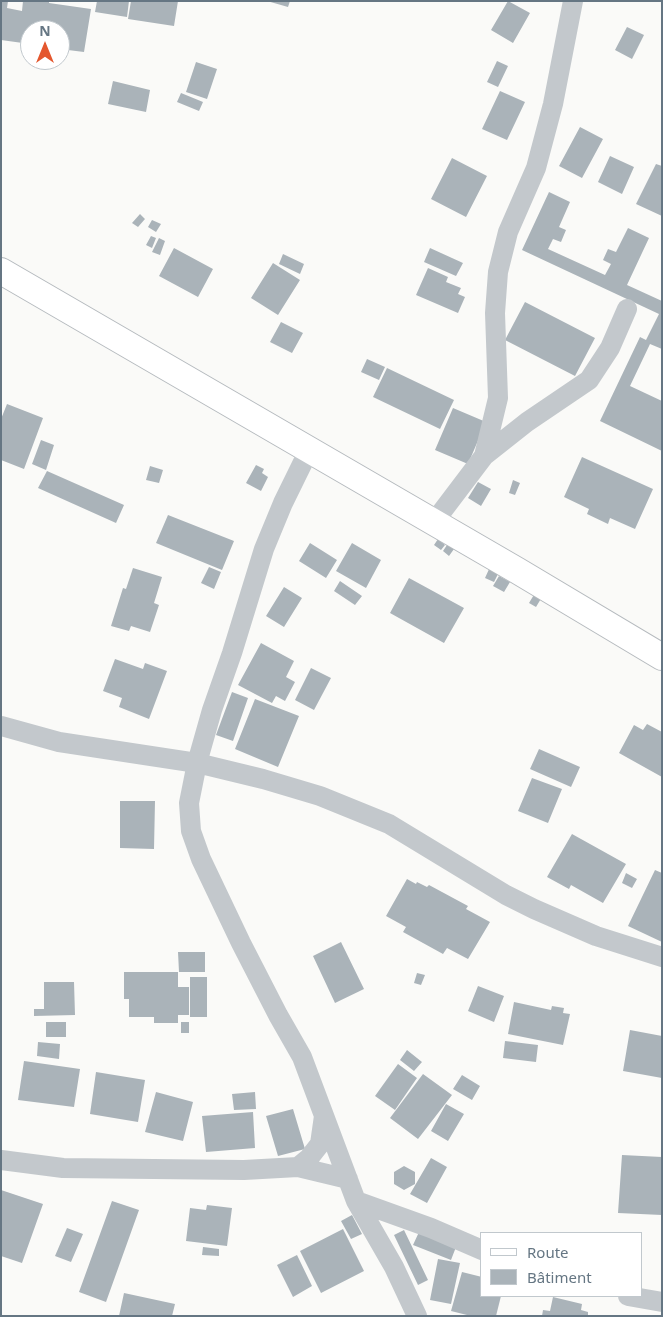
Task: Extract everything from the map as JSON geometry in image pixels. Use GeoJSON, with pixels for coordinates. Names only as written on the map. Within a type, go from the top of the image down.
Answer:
{"type":"FeatureCollection","features":[{"type":"Feature","properties":{"kind":"main road"},"geometry":{"type":"LineString","coordinates":[[1,271],[434,522],[662,657]]}},
{"type":"Feature","properties":{"kind":"street"},"geometry":{"type":"LineString","coordinates":[[484,456],[498,398],[495,313],[498,272],[508,232],[536,168],[553,104],[573,1]]}},
{"type":"Feature","properties":{"kind":"street"},"geometry":{"type":"LineString","coordinates":[[434,522],[484,456],[526,422],[589,380],[610,348],[627,309]]}},
{"type":"Feature","properties":{"kind":"street"},"geometry":{"type":"LineString","coordinates":[[309,450],[283,503],[264,549],[232,653],[212,710],[197,763],[189,803],[191,831],[201,859],[264,988],[302,1058],[356,1201],[394,1267],[416,1316]]}},
{"type":"Feature","properties":{"kind":"street"},"geometry":{"type":"LineString","coordinates":[[1,726],[59,742],[197,763],[263,779],[320,796],[389,824],[534,910],[596,936],[662,957]]}},
{"type":"Feature","properties":{"kind":"street"},"geometry":{"type":"LineString","coordinates":[[298,1167],[309,1158],[320,1144],[324,1113]]}},
{"type":"Feature","properties":{"kind":"street"},"geometry":{"type":"LineString","coordinates":[[1,1160],[63,1168],[244,1170],[298,1167],[348,1179]]}},
{"type":"Feature","properties":{"kind":"street"},"geometry":{"type":"LineString","coordinates":[[356,1201],[431,1228],[480,1249]]}},
{"type":"Feature","properties":{"kind":"street"},"geometry":{"type":"LineString","coordinates":[[634,1297],[662,1302]]}},
{"type":"Feature","properties":{"kind":"building"},"geometry":{"type":"Polygon","coordinates":[[[1,1],[8,1],[7,8],[22,11],[23,1],[49,1],[49,3],[91,9],[84,52],[70,50],[70,20],[20,20],[20,43],[1,40],[1,1]]]}},
{"type":"Feature","properties":{"kind":"building"},"geometry":{"type":"Polygon","coordinates":[[[97,1],[129,1],[127,17],[95,12],[97,1]]]}},
{"type":"Feature","properties":{"kind":"building"},"geometry":{"type":"Polygon","coordinates":[[[131,1],[178,1],[174,26],[128,19],[131,1]]]}},
{"type":"Feature","properties":{"kind":"building"},"geometry":{"type":"Polygon","coordinates":[[[267,1],[290,1],[288,7],[267,1]]]}},
{"type":"Feature","properties":{"kind":"building"},"geometry":{"type":"Polygon","coordinates":[[[508,1],[530,13],[513,43],[491,30],[508,1]]]}},
{"type":"Feature","properties":{"kind":"building"},"geometry":{"type":"Polygon","coordinates":[[[627,27],[644,35],[632,59],[615,50],[627,27]]]}},
{"type":"Feature","properties":{"kind":"building"},"geometry":{"type":"Polygon","coordinates":[[[497,61],[508,66],[498,87],[487,82],[497,61]]]}},
{"type":"Feature","properties":{"kind":"building"},"geometry":{"type":"Polygon","coordinates":[[[196,62],[217,69],[207,99],[186,92],[196,62]]]}},
{"type":"Feature","properties":{"kind":"building"},"geometry":{"type":"Polygon","coordinates":[[[113,81],[150,90],[146,112],[108,104],[113,81]]]}},
{"type":"Feature","properties":{"kind":"building"},"geometry":{"type":"Polygon","coordinates":[[[500,91],[525,102],[507,140],[482,129],[500,91]]]}},
{"type":"Feature","properties":{"kind":"building"},"geometry":{"type":"Polygon","coordinates":[[[181,93],[203,102],[199,111],[177,102],[181,93]]]}},
{"type":"Feature","properties":{"kind":"building"},"geometry":{"type":"Polygon","coordinates":[[[580,127],[603,139],[582,178],[559,166],[580,127]]]}},
{"type":"Feature","properties":{"kind":"building"},"geometry":{"type":"Polygon","coordinates":[[[610,156],[634,167],[622,194],[598,182],[610,156]]]}},
{"type":"Feature","properties":{"kind":"building"},"geometry":{"type":"Polygon","coordinates":[[[452,158],[487,176],[466,217],[431,199],[452,158]]]}},
{"type":"Feature","properties":{"kind":"building"},"geometry":{"type":"Polygon","coordinates":[[[656,164],[662,166],[662,216],[636,204],[656,164]]]}},
{"type":"Feature","properties":{"kind":"building"},"geometry":{"type":"Polygon","coordinates":[[[549,192],[570,202],[559,227],[566,230],[561,242],[553,239],[548,249],[605,275],[611,264],[603,260],[608,249],[616,252],[628,228],[649,238],[627,285],[662,301],[662,349],[650,344],[630,386],[662,401],[662,451],[600,421],[640,337],[646,340],[659,314],[522,250],[549,192]]]}},
{"type":"Feature","properties":{"kind":"building"},"geometry":{"type":"Polygon","coordinates":[[[140,214],[145,219],[138,227],[132,223],[140,214]]]}},
{"type":"Feature","properties":{"kind":"building"},"geometry":{"type":"Polygon","coordinates":[[[152,220],[161,224],[156,232],[148,227],[152,220]]]}},
{"type":"Feature","properties":{"kind":"building"},"geometry":{"type":"Polygon","coordinates":[[[151,236],[156,238],[152,248],[146,245],[151,236]]]}},
{"type":"Feature","properties":{"kind":"building"},"geometry":{"type":"Polygon","coordinates":[[[159,238],[165,241],[160,255],[152,252],[159,238]]]}},
{"type":"Feature","properties":{"kind":"building"},"geometry":{"type":"Polygon","coordinates":[[[174,248],[213,269],[198,297],[159,276],[174,248]]]}},
{"type":"Feature","properties":{"kind":"building"},"geometry":{"type":"Polygon","coordinates":[[[430,248],[463,263],[456,276],[424,262],[430,248]]]}},
{"type":"Feature","properties":{"kind":"building"},"geometry":{"type":"Polygon","coordinates":[[[283,254],[304,264],[300,274],[279,264],[283,254]]]}},
{"type":"Feature","properties":{"kind":"building"},"geometry":{"type":"Polygon","coordinates":[[[273,263],[300,280],[278,315],[251,298],[273,263]]]}},
{"type":"Feature","properties":{"kind":"building"},"geometry":{"type":"Polygon","coordinates":[[[428,268],[448,277],[446,282],[461,288],[458,294],[465,297],[458,313],[416,295],[428,268]]]}},
{"type":"Feature","properties":{"kind":"building"},"geometry":{"type":"Polygon","coordinates":[[[525,302],[595,338],[575,376],[505,340],[525,302]]]}},
{"type":"Feature","properties":{"kind":"building"},"geometry":{"type":"Polygon","coordinates":[[[281,322],[303,333],[292,353],[270,342],[281,322]]]}},
{"type":"Feature","properties":{"kind":"building"},"geometry":{"type":"Polygon","coordinates":[[[367,359],[385,367],[379,380],[361,372],[367,359]]]}},
{"type":"Feature","properties":{"kind":"building"},"geometry":{"type":"Polygon","coordinates":[[[387,368],[454,400],[440,429],[373,397],[387,368]]]}},
{"type":"Feature","properties":{"kind":"building"},"geometry":{"type":"Polygon","coordinates":[[[7,404],[43,418],[24,469],[1,460],[1,419],[7,404]]]}},
{"type":"Feature","properties":{"kind":"building"},"geometry":{"type":"Polygon","coordinates":[[[453,408],[486,422],[468,464],[435,450],[453,408]]]}},
{"type":"Feature","properties":{"kind":"building"},"geometry":{"type":"Polygon","coordinates":[[[41,440],[54,445],[46,470],[32,464],[41,440]]]}},
{"type":"Feature","properties":{"kind":"building"},"geometry":{"type":"Polygon","coordinates":[[[582,457],[653,489],[635,529],[610,518],[608,524],[587,514],[589,509],[564,497],[582,457]]]}},
{"type":"Feature","properties":{"kind":"building"},"geometry":{"type":"Polygon","coordinates":[[[256,465],[264,469],[262,473],[268,477],[261,491],[246,483],[256,465]]]}},
{"type":"Feature","properties":{"kind":"building"},"geometry":{"type":"Polygon","coordinates":[[[150,466],[163,470],[159,483],[146,480],[150,466]]]}},
{"type":"Feature","properties":{"kind":"building"},"geometry":{"type":"Polygon","coordinates":[[[47,471],[124,505],[116,523],[38,488],[47,471]]]}},
{"type":"Feature","properties":{"kind":"building"},"geometry":{"type":"Polygon","coordinates":[[[513,480],[520,483],[515,495],[509,493],[513,480]]]}},
{"type":"Feature","properties":{"kind":"building"},"geometry":{"type":"Polygon","coordinates":[[[478,482],[491,489],[481,506],[468,498],[478,482]]]}},
{"type":"Feature","properties":{"kind":"building"},"geometry":{"type":"Polygon","coordinates":[[[168,515],[234,541],[222,570],[156,543],[168,515]]]}},
{"type":"Feature","properties":{"kind":"building"},"geometry":{"type":"Polygon","coordinates":[[[438,539],[445,545],[441,550],[434,545],[438,539]]]}},
{"type":"Feature","properties":{"kind":"building"},"geometry":{"type":"Polygon","coordinates":[[[310,543],[337,560],[326,578],[299,561],[310,543]]]}},
{"type":"Feature","properties":{"kind":"building"},"geometry":{"type":"Polygon","coordinates":[[[352,543],[381,560],[366,588],[336,571],[352,543]]]}},
{"type":"Feature","properties":{"kind":"building"},"geometry":{"type":"Polygon","coordinates":[[[447,545],[454,549],[449,556],[443,551],[447,545]]]}},
{"type":"Feature","properties":{"kind":"building"},"geometry":{"type":"Polygon","coordinates":[[[209,567],[221,572],[214,589],[201,583],[209,567]]]}},
{"type":"Feature","properties":{"kind":"building"},"geometry":{"type":"Polygon","coordinates":[[[490,567],[499,572],[494,582],[485,578],[490,567]]]}},
{"type":"Feature","properties":{"kind":"building"},"geometry":{"type":"Polygon","coordinates":[[[133,568],[162,577],[154,603],[159,605],[150,632],[131,626],[129,631],[111,626],[123,588],[126,589],[133,568]]]}},
{"type":"Feature","properties":{"kind":"building"},"geometry":{"type":"Polygon","coordinates":[[[499,576],[510,582],[504,592],[493,586],[499,576]]]}},
{"type":"Feature","properties":{"kind":"building"},"geometry":{"type":"Polygon","coordinates":[[[409,578],[464,608],[444,643],[390,613],[409,578]]]}},
{"type":"Feature","properties":{"kind":"building"},"geometry":{"type":"Polygon","coordinates":[[[340,581],[362,596],[355,605],[334,591],[340,581]]]}},
{"type":"Feature","properties":{"kind":"building"},"geometry":{"type":"Polygon","coordinates":[[[284,587],[302,598],[284,627],[266,616],[284,587]]]}},
{"type":"Feature","properties":{"kind":"building"},"geometry":{"type":"Polygon","coordinates":[[[535,593],[542,597],[536,607],[529,603],[535,593]]]}},
{"type":"Feature","properties":{"kind":"building"},"geometry":{"type":"Polygon","coordinates":[[[261,643],[294,661],[286,677],[295,682],[285,701],[276,696],[272,703],[238,685],[261,643]]]}},
{"type":"Feature","properties":{"kind":"building"},"geometry":{"type":"Polygon","coordinates":[[[115,659],[143,669],[145,663],[167,671],[149,719],[119,707],[122,698],[103,691],[115,659]]]}},
{"type":"Feature","properties":{"kind":"building"},"geometry":{"type":"Polygon","coordinates":[[[311,668],[331,678],[314,710],[295,700],[311,668]]]}},
{"type":"Feature","properties":{"kind":"building"},"geometry":{"type":"Polygon","coordinates":[[[232,692],[248,698],[233,741],[216,735],[232,692]]]}},
{"type":"Feature","properties":{"kind":"building"},"geometry":{"type":"Polygon","coordinates":[[[255,699],[299,716],[278,767],[235,749],[255,699]]]}},
{"type":"Feature","properties":{"kind":"building"},"geometry":{"type":"Polygon","coordinates":[[[647,724],[662,732],[662,777],[619,753],[634,725],[643,730],[647,724]]]}},
{"type":"Feature","properties":{"kind":"building"},"geometry":{"type":"Polygon","coordinates":[[[539,749],[580,767],[571,787],[530,769],[539,749]]]}},
{"type":"Feature","properties":{"kind":"building"},"geometry":{"type":"Polygon","coordinates":[[[532,778],[562,789],[548,823],[518,811],[532,778]]]}},
{"type":"Feature","properties":{"kind":"building"},"geometry":{"type":"Polygon","coordinates":[[[120,801],[155,801],[154,849],[120,848],[120,801]]]}},
{"type":"Feature","properties":{"kind":"building"},"geometry":{"type":"Polygon","coordinates":[[[572,834],[626,864],[603,903],[571,885],[569,889],[547,877],[572,834]]]}},
{"type":"Feature","properties":{"kind":"building"},"geometry":{"type":"Polygon","coordinates":[[[655,870],[662,873],[662,942],[628,926],[655,870]]]}},
{"type":"Feature","properties":{"kind":"building"},"geometry":{"type":"Polygon","coordinates":[[[626,873],[637,879],[632,888],[622,883],[626,873]]]}},
{"type":"Feature","properties":{"kind":"building"},"geometry":{"type":"Polygon","coordinates":[[[407,879],[427,887],[429,885],[468,906],[466,909],[490,922],[468,959],[447,948],[443,954],[403,932],[406,927],[386,916],[407,879]]]}},
{"type":"Feature","properties":{"kind":"building"},"geometry":{"type":"Polygon","coordinates":[[[341,942],[364,989],[335,1003],[313,956],[341,942]]]}},
{"type":"Feature","properties":{"kind":"building"},"geometry":{"type":"Polygon","coordinates":[[[178,952],[205,952],[205,972],[179,972],[178,952]]]}},
{"type":"Feature","properties":{"kind":"building"},"geometry":{"type":"Polygon","coordinates":[[[124,972],[178,972],[178,987],[189,987],[189,1015],[178,1015],[178,1023],[154,1023],[154,1017],[129,1017],[129,999],[124,999],[124,972]]]}},
{"type":"Feature","properties":{"kind":"building"},"geometry":{"type":"Polygon","coordinates":[[[417,973],[425,975],[421,985],[414,983],[417,973]]]}},
{"type":"Feature","properties":{"kind":"building"},"geometry":{"type":"Polygon","coordinates":[[[190,977],[207,977],[207,1017],[190,1017],[190,977]]]}},
{"type":"Feature","properties":{"kind":"building"},"geometry":{"type":"Polygon","coordinates":[[[44,982],[74,982],[75,1015],[34,1016],[34,1009],[44,1009],[44,982]]]}},
{"type":"Feature","properties":{"kind":"building"},"geometry":{"type":"Polygon","coordinates":[[[478,986],[504,996],[494,1022],[468,1011],[478,986]]]}},
{"type":"Feature","properties":{"kind":"building"},"geometry":{"type":"Polygon","coordinates":[[[514,1002],[551,1010],[552,1006],[564,1008],[563,1013],[570,1014],[563,1045],[508,1034],[514,1002]]]}},
{"type":"Feature","properties":{"kind":"building"},"geometry":{"type":"Polygon","coordinates":[[[46,1022],[66,1022],[66,1037],[46,1037],[46,1022]]]}},
{"type":"Feature","properties":{"kind":"building"},"geometry":{"type":"Polygon","coordinates":[[[181,1022],[189,1022],[189,1033],[181,1033],[181,1022]]]}},
{"type":"Feature","properties":{"kind":"building"},"geometry":{"type":"Polygon","coordinates":[[[630,1030],[662,1036],[662,1078],[623,1071],[630,1030]]]}},
{"type":"Feature","properties":{"kind":"building"},"geometry":{"type":"Polygon","coordinates":[[[505,1041],[538,1045],[536,1062],[503,1058],[505,1041]]]}},
{"type":"Feature","properties":{"kind":"building"},"geometry":{"type":"Polygon","coordinates":[[[38,1042],[60,1044],[59,1059],[37,1056],[38,1042]]]}},
{"type":"Feature","properties":{"kind":"building"},"geometry":{"type":"Polygon","coordinates":[[[407,1050],[422,1062],[414,1071],[400,1060],[407,1050]]]}},
{"type":"Feature","properties":{"kind":"building"},"geometry":{"type":"Polygon","coordinates":[[[24,1061],[80,1069],[74,1107],[18,1100],[24,1061]]]}},
{"type":"Feature","properties":{"kind":"building"},"geometry":{"type":"Polygon","coordinates":[[[398,1064],[417,1078],[395,1110],[375,1096],[398,1064]]]}},
{"type":"Feature","properties":{"kind":"building"},"geometry":{"type":"Polygon","coordinates":[[[96,1072],[145,1080],[138,1122],[90,1114],[96,1072]]]}},
{"type":"Feature","properties":{"kind":"building"},"geometry":{"type":"Polygon","coordinates":[[[423,1074],[452,1095],[418,1139],[390,1118],[423,1074]]]}},
{"type":"Feature","properties":{"kind":"building"},"geometry":{"type":"Polygon","coordinates":[[[462,1075],[480,1086],[472,1100],[453,1089],[462,1075]]]}},
{"type":"Feature","properties":{"kind":"building"},"geometry":{"type":"Polygon","coordinates":[[[156,1092],[193,1102],[183,1141],[145,1132],[156,1092]]]}},
{"type":"Feature","properties":{"kind":"building"},"geometry":{"type":"Polygon","coordinates":[[[255,1092],[256,1109],[234,1110],[232,1094],[255,1092]]]}},
{"type":"Feature","properties":{"kind":"building"},"geometry":{"type":"Polygon","coordinates":[[[446,1104],[464,1114],[448,1141],[431,1131],[446,1104]]]}},
{"type":"Feature","properties":{"kind":"building"},"geometry":{"type":"Polygon","coordinates":[[[293,1109],[305,1149],[278,1156],[266,1116],[293,1109]]]}},
{"type":"Feature","properties":{"kind":"building"},"geometry":{"type":"Polygon","coordinates":[[[253,1112],[255,1148],[206,1152],[202,1116],[253,1112]]]}},
{"type":"Feature","properties":{"kind":"building"},"geometry":{"type":"Polygon","coordinates":[[[622,1155],[662,1157],[662,1215],[618,1213],[622,1155]]]}},
{"type":"Feature","properties":{"kind":"building"},"geometry":{"type":"Polygon","coordinates":[[[431,1158],[447,1167],[427,1203],[410,1194],[431,1158]]]}},
{"type":"Feature","properties":{"kind":"building"},"geometry":{"type":"Polygon","coordinates":[[[404,1166],[415,1172],[415,1184],[404,1190],[394,1184],[394,1172],[404,1166]]]}},
{"type":"Feature","properties":{"kind":"building"},"geometry":{"type":"Polygon","coordinates":[[[1,1190],[43,1204],[22,1263],[1,1256],[1,1190]]]}},
{"type":"Feature","properties":{"kind":"building"},"geometry":{"type":"Polygon","coordinates":[[[112,1201],[139,1210],[106,1302],[79,1292],[112,1201]]]}},
{"type":"Feature","properties":{"kind":"building"},"geometry":{"type":"Polygon","coordinates":[[[207,1205],[232,1208],[227,1246],[186,1241],[190,1208],[206,1210],[207,1205]]]}},
{"type":"Feature","properties":{"kind":"building"},"geometry":{"type":"Polygon","coordinates":[[[352,1215],[362,1234],[351,1239],[341,1221],[352,1215]]]}},
{"type":"Feature","properties":{"kind":"building"},"geometry":{"type":"Polygon","coordinates":[[[67,1228],[83,1234],[71,1262],[55,1256],[67,1228]]]}},
{"type":"Feature","properties":{"kind":"building"},"geometry":{"type":"Polygon","coordinates":[[[343,1229],[364,1271],[321,1293],[300,1251],[343,1229]]]}},
{"type":"Feature","properties":{"kind":"building"},"geometry":{"type":"Polygon","coordinates":[[[404,1230],[428,1280],[418,1285],[394,1235],[404,1230]]]}},
{"type":"Feature","properties":{"kind":"building"},"geometry":{"type":"Polygon","coordinates":[[[419,1232],[456,1247],[451,1260],[413,1245],[419,1232]]]}},
{"type":"Feature","properties":{"kind":"building"},"geometry":{"type":"Polygon","coordinates":[[[203,1247],[219,1249],[219,1256],[202,1255],[203,1247]]]}},
{"type":"Feature","properties":{"kind":"building"},"geometry":{"type":"Polygon","coordinates":[[[297,1255],[312,1286],[293,1297],[277,1265],[297,1255]]]}},
{"type":"Feature","properties":{"kind":"building"},"geometry":{"type":"Polygon","coordinates":[[[438,1259],[460,1263],[451,1304],[430,1300],[438,1259]]]}},
{"type":"Feature","properties":{"kind":"building"},"geometry":{"type":"Polygon","coordinates":[[[462,1272],[480,1276],[480,1297],[501,1297],[496,1316],[471,1316],[451,1311],[462,1272]]]}},
{"type":"Feature","properties":{"kind":"building"},"geometry":{"type":"Polygon","coordinates":[[[124,1293],[175,1304],[172,1316],[119,1316],[124,1293]]]}},
{"type":"Feature","properties":{"kind":"building"},"geometry":{"type":"Polygon","coordinates":[[[553,1297],[582,1304],[581,1310],[588,1312],[588,1316],[542,1316],[543,1310],[550,1311],[553,1297]]]}}]}
